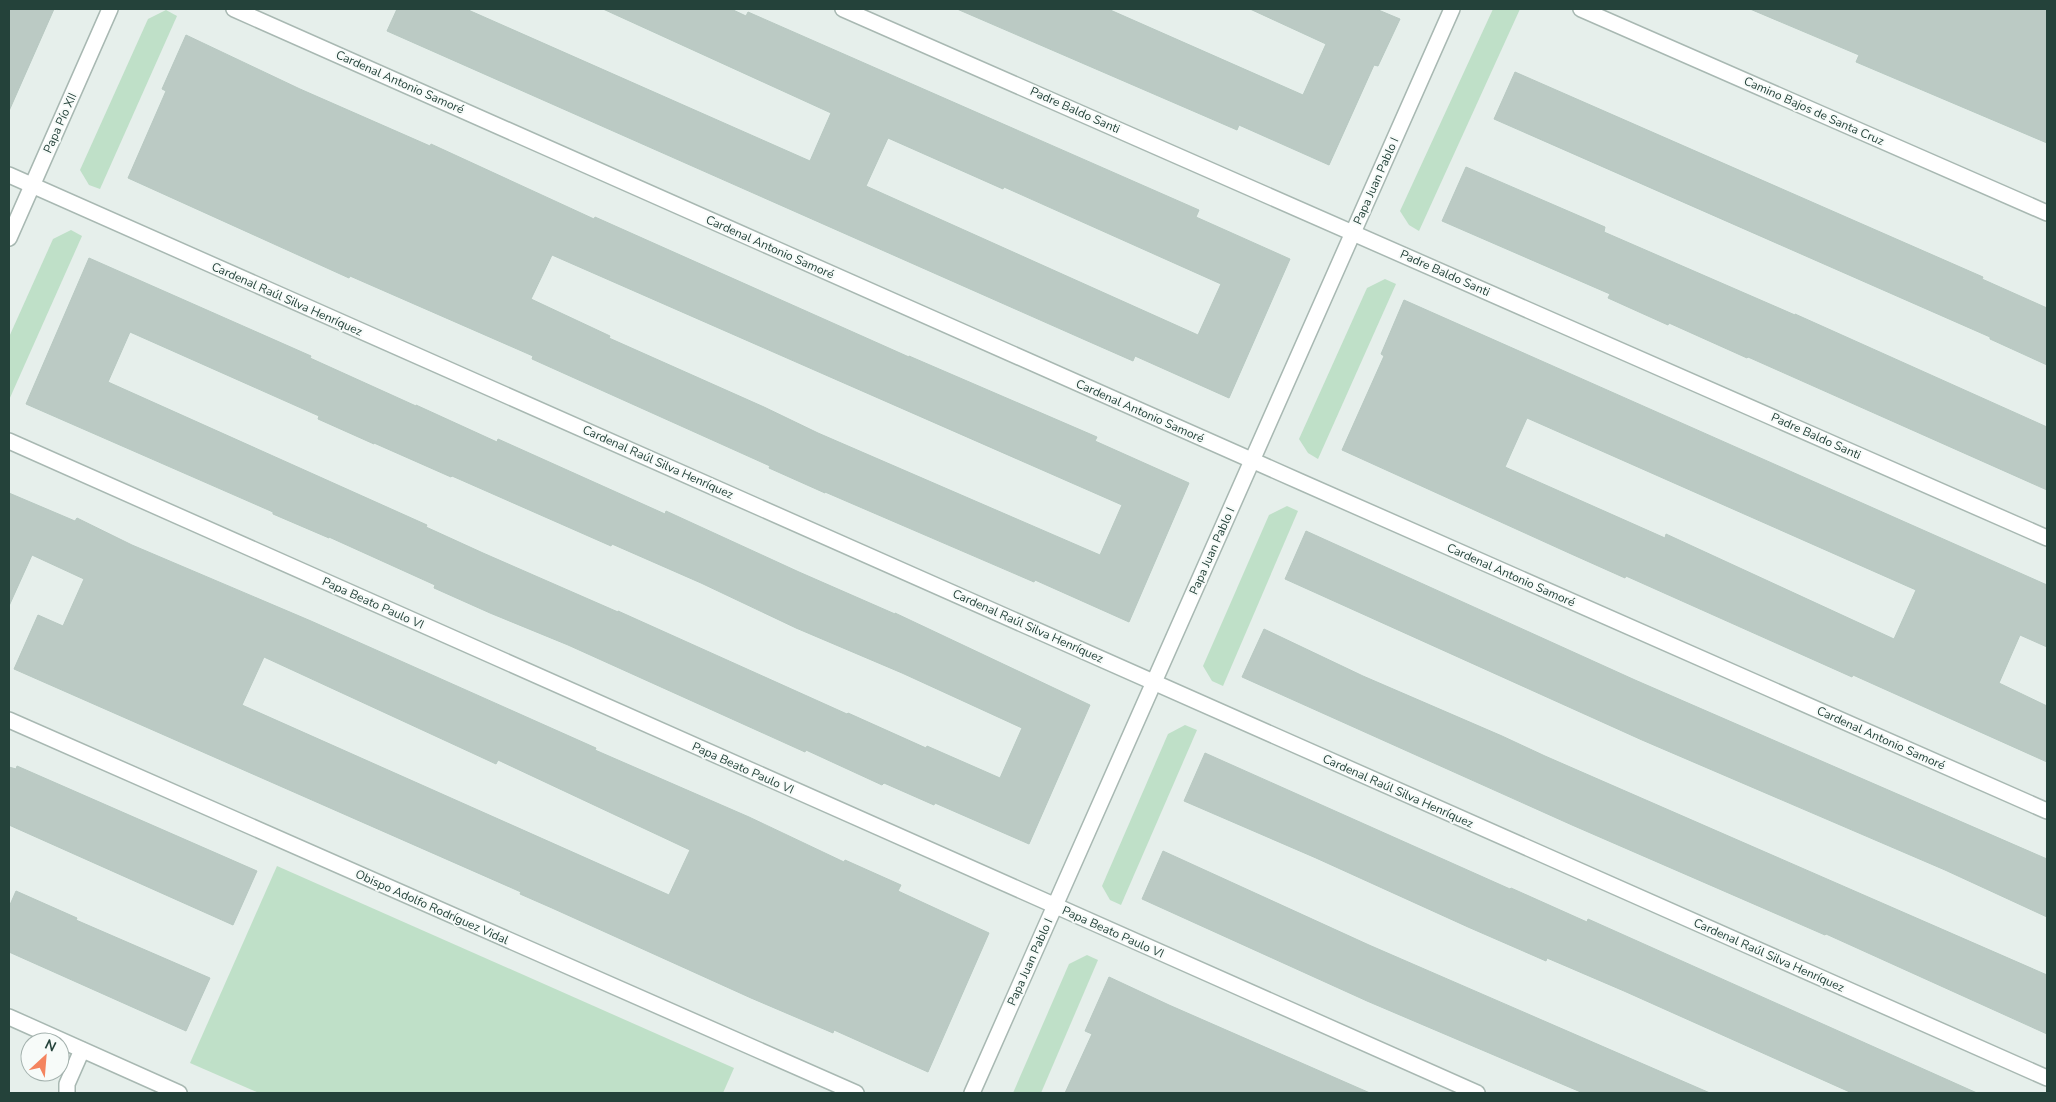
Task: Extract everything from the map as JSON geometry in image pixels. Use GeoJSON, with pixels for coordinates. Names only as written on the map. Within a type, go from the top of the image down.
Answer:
{"type":"FeatureCollection","features":[{"type":"Feature","properties":{"kind":"street","name":"Papa Pío XII"},"geometry":{"type":"LineString","coordinates":[[9,238],[110,9]]}},
{"type":"Feature","properties":{"kind":"street","name":"Cardenal Antonio Samoré"},"geometry":{"type":"LineString","coordinates":[[234,9],[1252,461],[2047,811]]}},
{"type":"Feature","properties":{"kind":"street","name":"Padre Baldo Santi"},"geometry":{"type":"LineString","coordinates":[[844,9],[2047,538]]}},
{"type":"Feature","properties":{"kind":"street","name":"Papa Juan Pablo I"},"geometry":{"type":"LineString","coordinates":[[972,1093],[1452,9]]}},
{"type":"Feature","properties":{"kind":"street","name":"Camino Bajos de Santa Cruz"},"geometry":{"type":"LineString","coordinates":[[1581,9],[2047,213]]}},
{"type":"Feature","properties":{"kind":"street","name":"Cardenal Raúl Silva Henríquez"},"geometry":{"type":"LineString","coordinates":[[9,176],[2047,1078]]}},
{"type":"Feature","properties":{"kind":"street","name":"Papa Beato Paulo VI"},"geometry":{"type":"LineString","coordinates":[[9,441],[1477,1093]]}},
{"type":"Feature","properties":{"kind":"street","name":"Obispo Adolfo Rodríguez Vidal"},"geometry":{"type":"LineString","coordinates":[[9,720],[856,1093]]}},
{"type":"Feature","properties":{"kind":"street"},"geometry":{"type":"LineString","coordinates":[[9,1017],[179,1093]]}},
{"type":"Feature","properties":{"kind":"street"},"geometry":{"type":"LineString","coordinates":[[66,1093],[82,1050]]}},
{"type":"Feature","properties":{"kind":"green space"},"geometry":{"type":"Polygon","coordinates":[[[1493,9],[1520,9],[1419,231],[1409,225],[1400,211],[1493,9]]]}},
{"type":"Feature","properties":{"kind":"green space"},"geometry":{"type":"Polygon","coordinates":[[[166,10],[177,16],[100,189],[89,185],[80,170],[148,19],[166,10]]]}},
{"type":"Feature","properties":{"kind":"green space"},"geometry":{"type":"Polygon","coordinates":[[[71,230],[82,236],[9,400],[9,337],[53,239],[71,230]]]}},
{"type":"Feature","properties":{"kind":"green space"},"geometry":{"type":"Polygon","coordinates":[[[1385,279],[1396,284],[1318,459],[1308,453],[1299,439],[1367,288],[1385,279]]]}},
{"type":"Feature","properties":{"kind":"green space"},"geometry":{"type":"Polygon","coordinates":[[[1287,506],[1298,511],[1223,686],[1212,681],[1203,666],[1269,515],[1287,506]]]}},
{"type":"Feature","properties":{"kind":"green space"},"geometry":{"type":"Polygon","coordinates":[[[1185,725],[1197,730],[1121,905],[1110,900],[1102,886],[1168,734],[1185,725]]]}},
{"type":"Feature","properties":{"kind":"green space"},"geometry":{"type":"Polygon","coordinates":[[[277,866],[734,1068],[723,1093],[259,1093],[190,1063],[277,866]]]}},
{"type":"Feature","properties":{"kind":"green space"},"geometry":{"type":"Polygon","coordinates":[[[1087,955],[1098,960],[1041,1093],[1013,1093],[1069,964],[1087,955]]]}},
{"type":"Feature","properties":{"kind":"building"},"geometry":{"type":"Polygon","coordinates":[[[9,9],[54,9],[9,111],[9,9]]]}},
{"type":"Feature","properties":{"kind":"building"},"geometry":{"type":"Polygon","coordinates":[[[397,9],[466,9],[810,161],[831,113],[603,9],[731,9],[746,16],[748,12],[1199,210],[1196,217],[1290,259],[1229,398],[1135,356],[1133,361],[387,31],[397,9]],[[888,138],[866,186],[1198,335],[1221,284],[1004,187],[1003,189],[888,138]]]}},
{"type":"Feature","properties":{"kind":"building"},"geometry":{"type":"Polygon","coordinates":[[[957,9],[1108,9],[1303,95],[1326,44],[1250,9],[1376,9],[1400,19],[1378,66],[1374,65],[1329,165],[1239,125],[1237,130],[957,9]]]}},
{"type":"Feature","properties":{"kind":"building"},"geometry":{"type":"Polygon","coordinates":[[[1750,9],[2047,9],[2047,143],[1856,62],[1859,55],[1750,9]]]}},
{"type":"Feature","properties":{"kind":"building"},"geometry":{"type":"Polygon","coordinates":[[[186,35],[300,89],[430,146],[431,144],[594,219],[595,217],[909,357],[1097,437],[1095,441],[1189,483],[1129,622],[1035,580],[1034,582],[825,493],[769,468],[770,466],[532,359],[533,356],[350,276],[349,278],[128,178],[166,91],[162,89],[186,35]],[[552,255],[531,299],[610,336],[609,338],[818,433],[1100,555],[1122,505],[552,255]]]}},
{"type":"Feature","properties":{"kind":"building"},"geometry":{"type":"Polygon","coordinates":[[[1515,72],[1983,277],[1982,279],[2047,308],[2047,365],[1990,339],[1990,337],[1494,119],[1515,72]]]}},
{"type":"Feature","properties":{"kind":"building"},"geometry":{"type":"Polygon","coordinates":[[[1466,167],[1605,227],[1604,232],[1795,314],[2047,427],[2047,490],[1748,357],[1669,323],[1668,325],[1608,298],[1610,294],[1442,221],[1466,167]]]}},
{"type":"Feature","properties":{"kind":"building"},"geometry":{"type":"Polygon","coordinates":[[[89,258],[311,356],[310,358],[497,442],[498,439],[665,514],[666,511],[799,572],[895,613],[1090,705],[1029,844],[935,803],[934,805],[884,783],[882,785],[806,750],[805,752],[568,645],[434,588],[435,585],[329,537],[26,404],[89,258]],[[130,332],[108,382],[427,525],[426,527],[483,553],[618,611],[847,714],[1000,778],[1022,728],[902,673],[796,628],[701,583],[374,444],[318,419],[319,416],[130,332]]]}},
{"type":"Feature","properties":{"kind":"building"},"geometry":{"type":"Polygon","coordinates":[[[1404,300],[2047,585],[2047,647],[2020,635],[1999,683],[2047,706],[2047,762],[1626,576],[1625,578],[1342,450],[1384,356],[1381,354],[1404,300]],[[1527,418],[1505,467],[1665,538],[1666,534],[1894,639],[1916,590],[1527,418]]]}},
{"type":"Feature","properties":{"kind":"building"},"geometry":{"type":"Polygon","coordinates":[[[9,493],[75,521],[77,518],[132,545],[311,621],[596,748],[595,750],[749,817],[844,862],[845,860],[901,885],[898,891],[989,933],[928,1072],[834,1030],[833,1033],[751,998],[520,894],[521,892],[14,669],[38,615],[63,626],[84,579],[32,555],[9,606],[9,493]],[[264,657],[242,705],[669,895],[690,850],[498,760],[496,764],[264,657]]]}},
{"type":"Feature","properties":{"kind":"building"},"geometry":{"type":"Polygon","coordinates":[[[1306,531],[1635,680],[2047,859],[2047,917],[1945,870],[1642,740],[1285,579],[1306,531]]]}},
{"type":"Feature","properties":{"kind":"building"},"geometry":{"type":"Polygon","coordinates":[[[1264,629],[1363,676],[2047,975],[2047,1034],[1826,934],[1572,825],[1242,677],[1264,629]]]}},
{"type":"Feature","properties":{"kind":"building"},"geometry":{"type":"Polygon","coordinates":[[[1205,753],[1510,889],[1587,922],[1588,919],[1977,1093],[1852,1093],[1624,991],[1547,958],[1546,961],[1468,927],[1184,801],[1205,753]]]}},
{"type":"Feature","properties":{"kind":"building"},"geometry":{"type":"Polygon","coordinates":[[[17,766],[257,871],[233,925],[9,825],[9,767],[16,769],[17,766]]]}},
{"type":"Feature","properties":{"kind":"building"},"geometry":{"type":"Polygon","coordinates":[[[1163,851],[1369,945],[1710,1093],[1583,1093],[1367,1001],[1142,899],[1163,851]]]}},
{"type":"Feature","properties":{"kind":"building"},"geometry":{"type":"Polygon","coordinates":[[[16,891],[77,918],[76,920],[210,978],[186,1031],[9,952],[9,907],[16,891]]]}},
{"type":"Feature","properties":{"kind":"building"},"geometry":{"type":"Polygon","coordinates":[[[1109,977],[1370,1093],[1065,1093],[1092,1034],[1085,1031],[1109,977]]]}}]}
